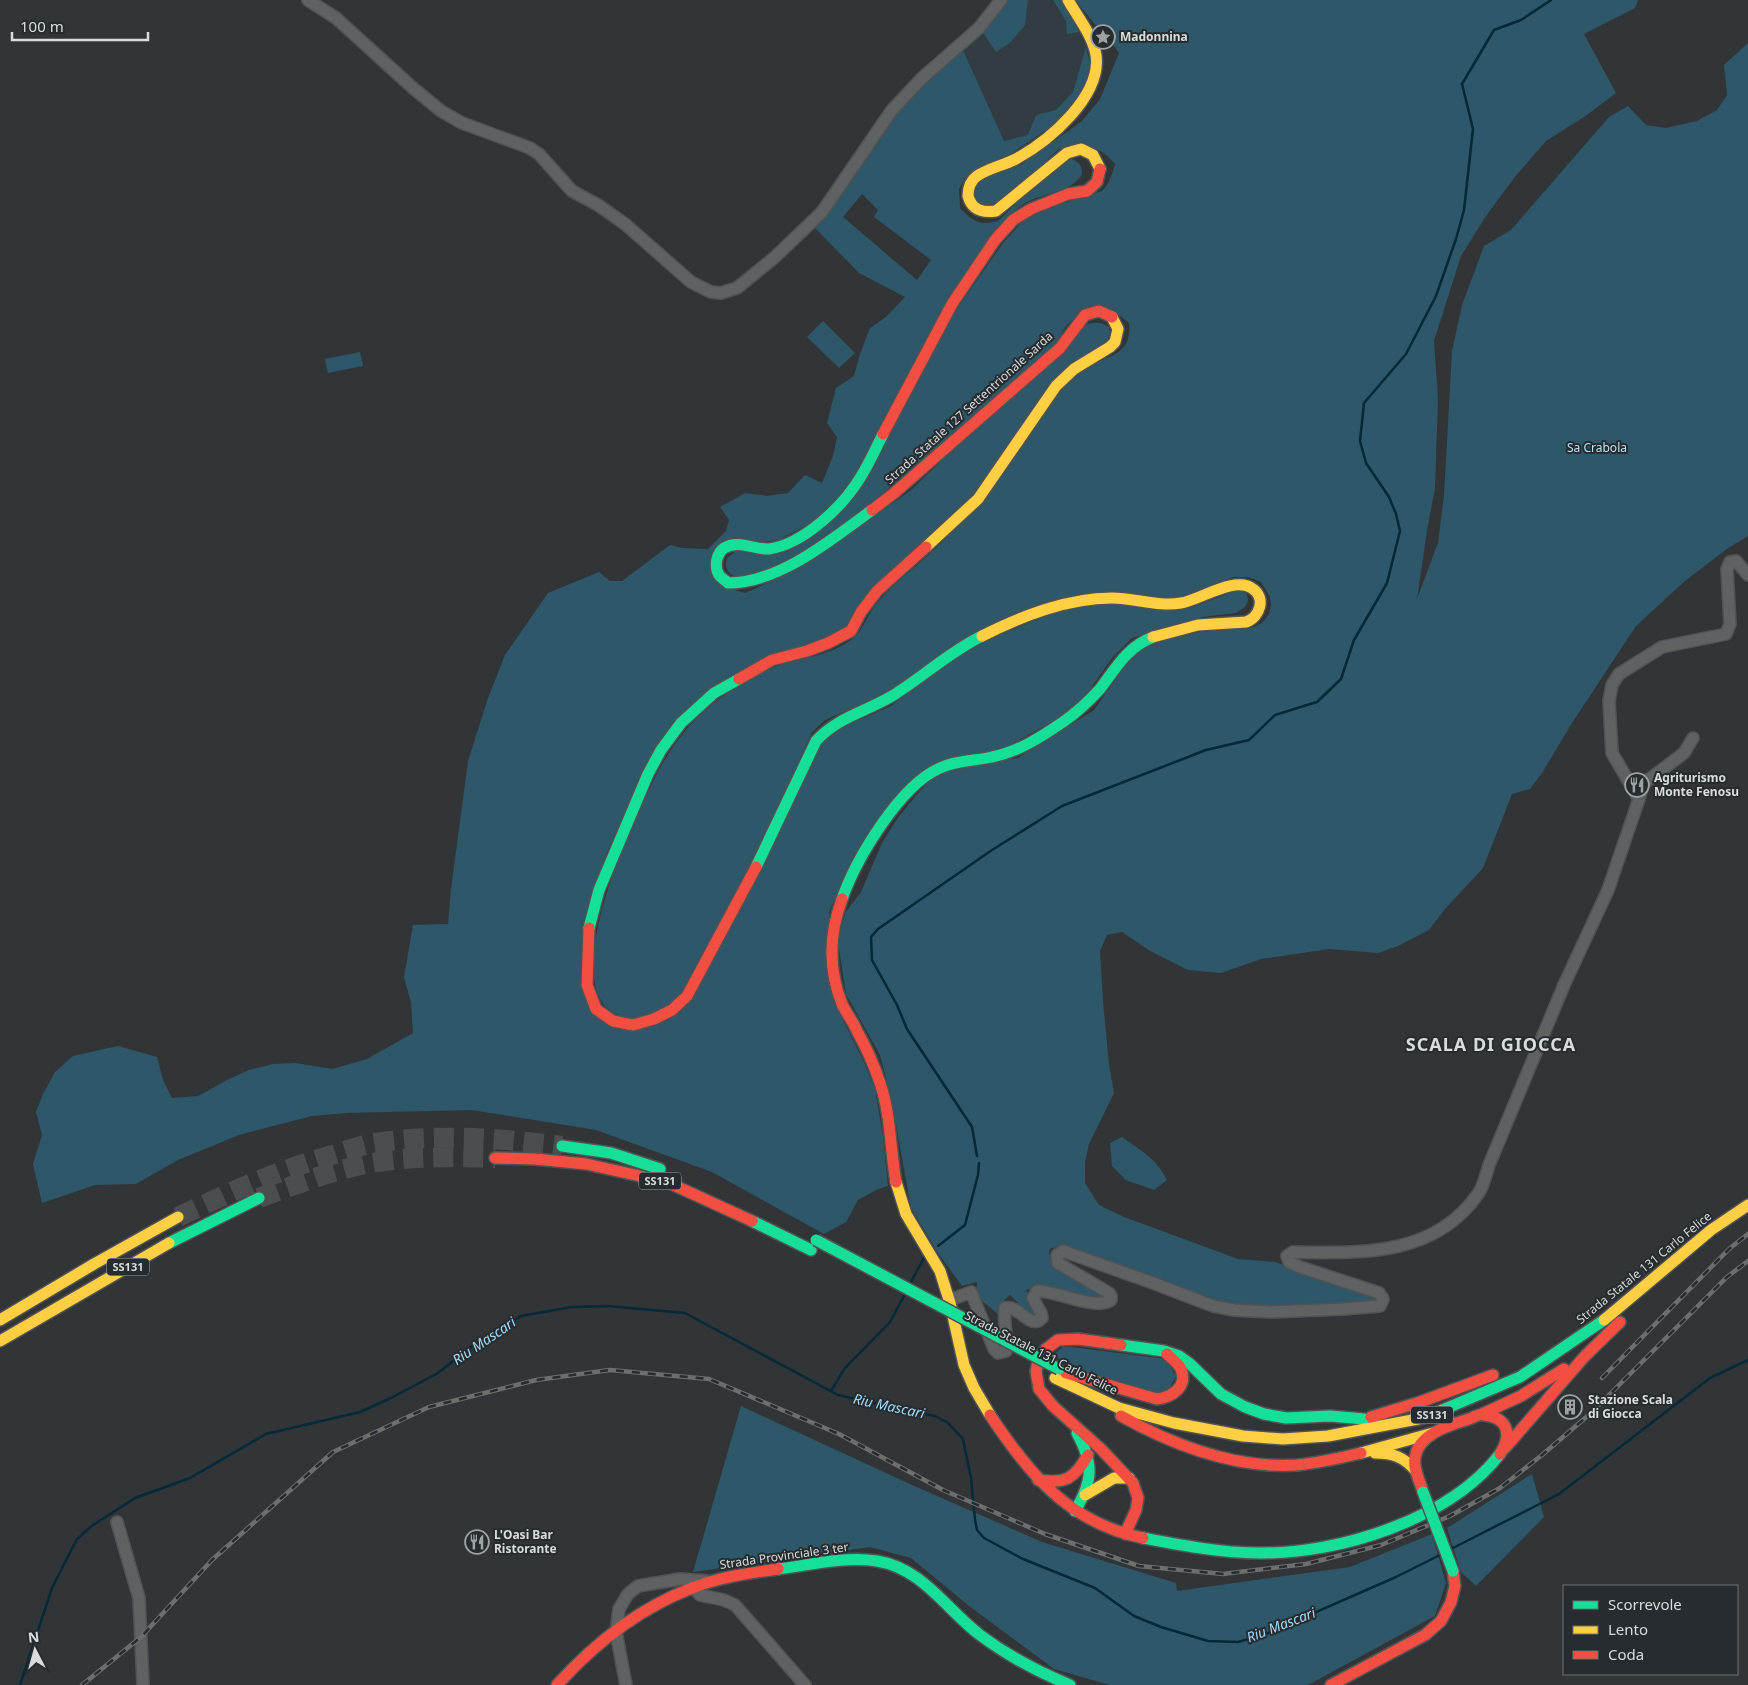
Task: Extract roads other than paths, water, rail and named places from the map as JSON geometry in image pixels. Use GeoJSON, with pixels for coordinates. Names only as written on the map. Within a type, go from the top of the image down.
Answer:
{"type":"FeatureCollection","features":[{"type":"Feature","properties":{"kind":"main road","name":"Strada Statale 127 Settentrionale Sarda"},"geometry":{"type":"LineString","coordinates":[[1068,0],[1096,54],[1095,71],[1089,92],[1080,106],[1049,136],[1026,153],[977,176],[969,186],[968,195],[971,204],[977,210],[986,213],[996,211],[1067,152],[1074,150],[1088,151],[1094,155],[1100,168],[1097,182],[1087,191],[1068,194],[1031,208],[1013,220],[995,240],[952,304],[860,478],[842,503],[806,534],[782,546],[767,549],[737,544],[726,547],[719,553],[716,559],[719,575],[728,583],[741,583],[772,574],[817,551],[893,494],[1060,348],[1086,315],[1099,311],[1112,316],[1118,329],[1115,342],[1074,369],[1056,386],[978,499],[877,591],[861,612],[851,631],[807,651],[772,660],[714,693],[682,723],[661,750],[648,774],[599,890],[588,932],[587,985],[596,1009],[613,1021],[633,1025],[654,1019],[672,1010],[687,996],[748,885],[816,741],[826,728],[895,694],[952,651],[982,635],[1044,611],[1086,600],[1116,598],[1148,603],[1178,604],[1237,584],[1246,584],[1254,589],[1259,596],[1260,606],[1256,614],[1249,621],[1202,625],[1140,642],[1121,658],[1103,685],[1067,719],[1013,752],[987,759],[957,761],[938,767],[918,782],[892,810],[865,850],[841,899],[832,930],[832,962],[841,999],[874,1065],[885,1099],[897,1190],[906,1218],[940,1271],[950,1300],[963,1366],[977,1396],[1010,1445],[1038,1480],[1075,1511],[1125,1534],[1148,1540],[1266,1554],[1336,1544],[1400,1525],[1452,1498],[1489,1467],[1585,1356]]}},
{"type":"Feature","properties":{"kind":"main road","name":"Strada Statale 131 Carlo Felice"},"geometry":{"type":"LineString","coordinates":[[562,1146],[611,1153],[671,1172],[814,1245],[1060,1375],[1118,1408],[1174,1423],[1243,1436],[1283,1438],[1328,1436],[1423,1418],[1520,1377],[1597,1326],[1711,1230],[1748,1205]]}},
{"type":"Feature","properties":{"kind":"main road","name":"Strada Statale 131 Carlo Felice"},"geometry":{"type":"LineString","coordinates":[[495,1158],[586,1164],[667,1182],[814,1245]]}},
{"type":"Feature","properties":{"kind":"main road","name":"SS131"},"geometry":{"type":"LineString","coordinates":[[0,1342],[182,1235],[218,1216],[259,1198]]}},
{"type":"Feature","properties":{"kind":"main road","name":"SS131"},"geometry":{"type":"LineString","coordinates":[[0,1320],[178,1217]]}},
{"type":"Feature","properties":{"kind":"main road"},"geometry":{"type":"LineString","coordinates":[[1060,1375],[1141,1428],[1174,1443],[1208,1455],[1256,1464],[1294,1465],[1363,1453],[1434,1433],[1522,1396],[1585,1356],[1652,1293],[1676,1260]]}},
{"type":"Feature","properties":{"kind":"main road","name":"Strada Statale 131 Carlo Felice"},"geometry":{"type":"LineString","coordinates":[[1548,1344],[1594,1313]]}},
{"type":"Feature","properties":{"kind":"main road"},"geometry":{"type":"LineString","coordinates":[[1125,1534],[1136,1510],[1138,1498],[1136,1489],[1129,1478],[1101,1449],[1052,1406],[1039,1389],[1036,1371],[1039,1358],[1046,1349],[1058,1340],[1078,1338],[1164,1351],[1178,1356],[1189,1363],[1221,1394],[1258,1412],[1286,1418],[1330,1416],[1364,1419]]}},
{"type":"Feature","properties":{"kind":"main road"},"geometry":{"type":"LineString","coordinates":[[1060,1375],[1157,1399],[1164,1399],[1170,1397],[1178,1390],[1182,1381],[1182,1375],[1178,1364],[1164,1351]]}},
{"type":"Feature","properties":{"kind":"main road","name":"SS131"},"geometry":{"type":"LineString","coordinates":[[1263,1426],[1281,1427],[1364,1419],[1420,1402],[1501,1372]]}},
{"type":"Feature","properties":{"kind":"main road","name":"Strada Statale 131 Carlo Felice"},"geometry":{"type":"LineString","coordinates":[[1060,1375],[1175,1413],[1228,1422]]}},
{"type":"Feature","properties":{"kind":"main road"},"geometry":{"type":"LineString","coordinates":[[1482,1414],[1490,1415],[1502,1422],[1508,1434],[1505,1448]]}},
{"type":"Feature","properties":{"kind":"main road"},"geometry":{"type":"LineString","coordinates":[[1069,1420],[1085,1446],[1090,1472],[1085,1495],[1075,1511]]}},
{"type":"Feature","properties":{"kind":"main road"},"geometry":{"type":"LineString","coordinates":[[1331,1685],[1425,1635],[1441,1621],[1451,1602],[1455,1586],[1452,1570],[1416,1471],[1415,1458],[1418,1449],[1434,1433]]}},
{"type":"Feature","properties":{"kind":"main road"},"geometry":{"type":"LineString","coordinates":[[1363,1453],[1378,1452],[1398,1455],[1409,1461],[1416,1471]]}},
{"type":"Feature","properties":{"kind":"main road"},"geometry":{"type":"LineString","coordinates":[[1038,1480],[1054,1483],[1069,1479],[1079,1471],[1088,1455]]}},
{"type":"Feature","properties":{"kind":"main road"},"geometry":{"type":"LineString","coordinates":[[1085,1495],[1114,1478],[1129,1478]]}},
{"type":"Feature","properties":{"kind":"main road","name":"Strada Provinciale 3 ter"},"geometry":{"type":"LineString","coordinates":[[557,1685],[604,1639],[646,1610],[694,1588],[712,1581],[853,1559],[880,1562],[899,1567],[918,1578],[970,1627],[1001,1650],[1043,1674],[1070,1685]]}},
{"type":"Feature","properties":{"kind":"street"},"geometry":{"type":"LineString","coordinates":[[308,0],[336,18],[441,111],[462,123],[530,148],[539,154],[572,191],[598,205],[625,224],[691,282],[711,292],[721,293],[737,288],[822,212],[892,110],[922,78],[979,28],[1001,0]]}},
{"type":"Feature","properties":{"kind":"street"},"geometry":{"type":"LineString","coordinates":[[1639,799],[1612,753],[1609,701],[1612,685],[1619,674],[1662,647],[1726,634],[1730,624],[1727,569],[1730,562],[1736,561],[1748,575]]}},
{"type":"Feature","properties":{"kind":"street"},"geometry":{"type":"LineString","coordinates":[[950,1300],[971,1292],[994,1349],[998,1353],[1006,1350],[1007,1344],[1004,1326],[1005,1308],[1015,1309],[1035,1322],[1042,1318],[1041,1312],[1033,1298],[1037,1291],[1076,1300],[1106,1303],[1110,1300],[1111,1296],[1109,1293],[1058,1263],[1057,1255],[1063,1251],[1213,1306],[1234,1310],[1280,1311],[1380,1306],[1383,1299],[1379,1293],[1300,1267],[1289,1262],[1287,1256],[1293,1252],[1376,1252],[1403,1246],[1436,1234],[1462,1213],[1480,1193],[1489,1165],[1564,985],[1608,890],[1643,784],[1684,753],[1693,738]]}},
{"type":"Feature","properties":{"kind":"street"},"geometry":{"type":"LineString","coordinates":[[117,1522],[140,1598],[143,1685]]}},
{"type":"Feature","properties":{"kind":"street"},"geometry":{"type":"LineString","coordinates":[[626,1685],[616,1632],[619,1609],[628,1594],[638,1586],[680,1579],[712,1581]]}},
{"type":"Feature","properties":{"kind":"street"},"geometry":{"type":"LineString","coordinates":[[694,1588],[700,1595],[724,1600],[735,1605],[805,1685]]}},
{"type":"Feature","properties":{"kind":"waterway"},"geometry":{"type":"LineString","coordinates":[[977,1156],[972,1127],[907,1029],[897,1005],[872,960],[871,937],[878,929],[992,850],[1062,806],[1206,750],[1249,740],[1275,715],[1317,702],[1341,679],[1354,640],[1387,583],[1400,531],[1389,497],[1366,463],[1360,441],[1364,403],[1406,354],[1436,296],[1456,239],[1464,210],[1473,129],[1462,84],[1494,30],[1521,20],[1551,0]]}},
{"type":"Feature","properties":{"kind":"waterway"},"geometry":{"type":"LineString","coordinates":[[938,1246],[965,1225],[978,1175],[979,1163]]}},
{"type":"Feature","properties":{"kind":"waterway"},"geometry":{"type":"LineString","coordinates":[[911,1282],[925,1256]]}},
{"type":"Feature","properties":{"kind":"waterway"},"geometry":{"type":"LineString","coordinates":[[831,1391],[845,1368],[890,1322],[904,1296]]}},
{"type":"Feature","properties":{"kind":"waterway","name":"Riu Mascari"},"geometry":{"type":"LineString","coordinates":[[20,1685],[52,1588],[77,1539],[93,1525],[135,1498],[190,1478],[266,1434],[360,1412],[391,1398],[438,1373],[472,1346],[521,1316],[572,1307],[608,1306],[685,1313],[838,1395],[935,1416],[948,1423],[963,1439],[971,1478],[977,1530],[984,1538],[1023,1559],[1095,1588],[1134,1616],[1161,1627],[1208,1641],[1238,1642],[1266,1634],[1396,1577],[1442,1554]]}},
{"type":"Feature","properties":{"kind":"waterway","name":"Riu Mascari"},"geometry":{"type":"LineString","coordinates":[[1451,1549],[1559,1494],[1710,1378],[1748,1360]]}},
{"type":"Feature","properties":{"kind":"tunnel"},"geometry":{"type":"LineString","coordinates":[[178,1217],[271,1176],[309,1162],[369,1144],[418,1139],[466,1138],[562,1146]]}},
{"type":"Feature","properties":{"kind":"tunnel"},"geometry":{"type":"LineString","coordinates":[[259,1198],[329,1173],[372,1163],[418,1158],[495,1158]]}},
{"type":"Feature","properties":{"kind":"railway"},"geometry":{"type":"LineString","coordinates":[[1602,1378],[1729,1249],[1748,1234]]}},
{"type":"Feature","properties":{"kind":"railway"},"geometry":{"type":"LineString","coordinates":[[82,1685],[141,1637],[212,1560],[333,1452],[429,1407],[536,1380],[610,1370],[709,1379],[839,1434],[943,1490],[1045,1534],[1139,1566],[1223,1574],[1306,1564],[1381,1545],[1450,1516],[1500,1488],[1591,1413],[1727,1277],[1748,1261]]}},
{"type":"Feature","properties":{"kind":"place","name":"Madonnina"},"geometry":{"type":"Point","coordinates":[1103,37]}},
{"type":"Feature","properties":{"kind":"place","name":"Agriturismo Monte Fenosu"},"geometry":{"type":"Point","coordinates":[1637,785]}},
{"type":"Feature","properties":{"kind":"place","name":"Stazione Scala di Giocca"},"geometry":{"type":"Point","coordinates":[1570,1407]}},
{"type":"Feature","properties":{"kind":"place","name":"L'Oasi Bar Ristorante"},"geometry":{"type":"Point","coordinates":[477,1542]}},
{"type":"Feature","properties":{"kind":"district","name":"SCALA DI GIOCCA"},"geometry":{"type":"Point","coordinates":[1491,1045]}},
{"type":"Feature","properties":{"kind":"park label","name":"Sa Crabola"},"geometry":{"type":"Point","coordinates":[1597,448]}}]}
